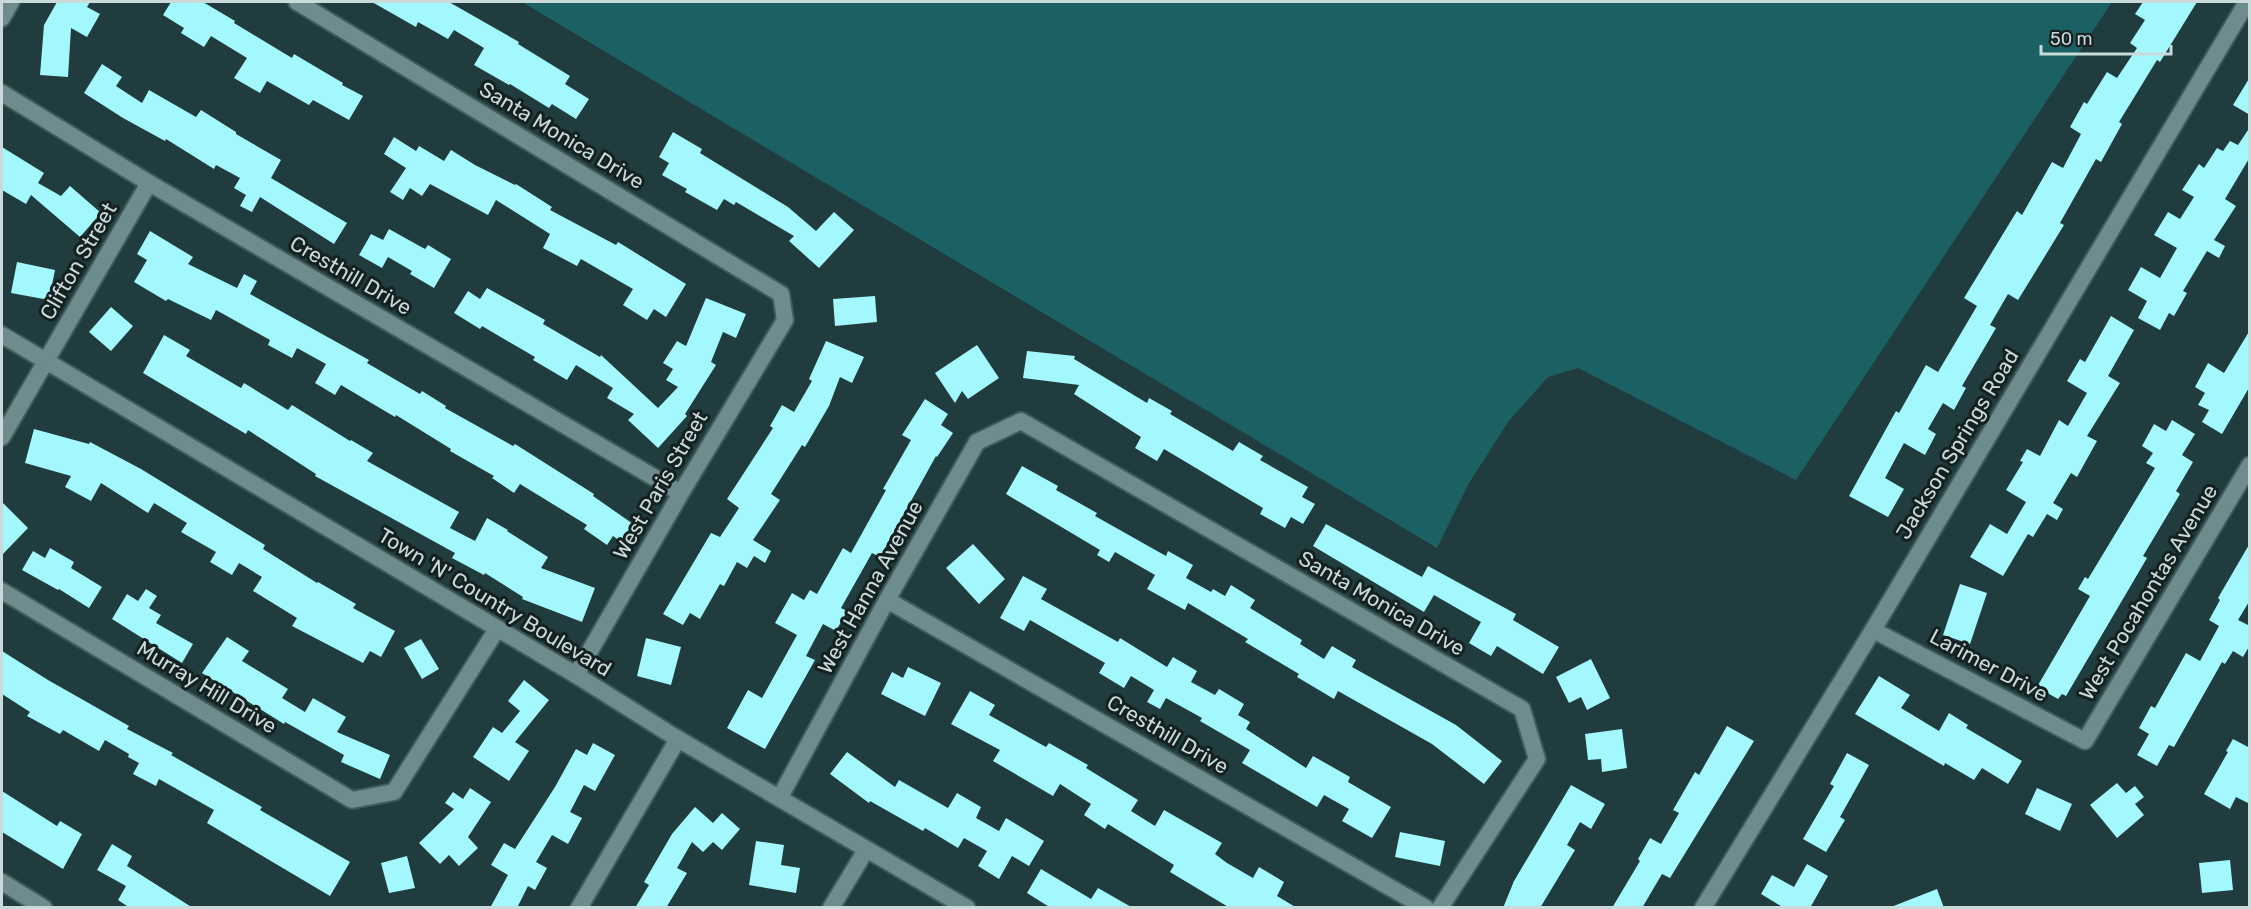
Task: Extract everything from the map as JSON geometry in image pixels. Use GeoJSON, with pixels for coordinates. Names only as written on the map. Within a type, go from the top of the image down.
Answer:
{"type":"FeatureCollection","features":[{"type":"Feature","properties":{"kind":"street"},"geometry":{"type":"LineString","coordinates":[[2,18],[11,2]]}},
{"type":"Feature","properties":{"kind":"street","name":"Santa Monica Drive"},"geometry":{"type":"LineString","coordinates":[[297,2],[781,294],[785,320]]}},
{"type":"Feature","properties":{"kind":"street","name":"Jackson Springs Road"},"geometry":{"type":"LineString","coordinates":[[1703,908],[1873,630],[2247,2]]}},
{"type":"Feature","properties":{"kind":"street","name":"Cresthill Drive"},"geometry":{"type":"LineString","coordinates":[[2,93],[149,183],[681,493]]}},
{"type":"Feature","properties":{"kind":"street","name":"Clifton Street"},"geometry":{"type":"LineString","coordinates":[[2,437],[149,183]]}},
{"type":"Feature","properties":{"kind":"street","name":"West Paris Street"},"geometry":{"type":"LineString","coordinates":[[576,675],[681,493],[785,320]]}},
{"type":"Feature","properties":{"kind":"street","name":"Town 'N' Country Boulevard"},"geometry":{"type":"LineString","coordinates":[[2,335],[496,630],[576,675],[678,739],[967,908]]}},
{"type":"Feature","properties":{"kind":"street","name":"Santa Monica Drive"},"geometry":{"type":"LineString","coordinates":[[1022,421],[1522,709],[1537,759],[1440,908]]}},
{"type":"Feature","properties":{"kind":"street","name":"West Hanna Avenue"},"geometry":{"type":"LineString","coordinates":[[780,797],[976,442],[1022,421]]}},
{"type":"Feature","properties":{"kind":"street","name":"West Pocahontas Avenue"},"geometry":{"type":"LineString","coordinates":[[2085,741],[2250,465]]}},
{"type":"Feature","properties":{"kind":"street","name":"Murray Hill Drive"},"geometry":{"type":"LineString","coordinates":[[2,591],[352,800],[394,792],[496,630]]}},
{"type":"Feature","properties":{"kind":"street","name":"Cresthill Drive"},"geometry":{"type":"LineString","coordinates":[[887,600],[1426,908]]}},
{"type":"Feature","properties":{"kind":"street","name":"Larimer Drive"},"geometry":{"type":"LineString","coordinates":[[1873,630],[2085,741]]}},
{"type":"Feature","properties":{"kind":"street"},"geometry":{"type":"LineString","coordinates":[[579,908],[678,739]]}},
{"type":"Feature","properties":{"kind":"street"},"geometry":{"type":"LineString","coordinates":[[831,908],[866,850]]}},
{"type":"Feature","properties":{"kind":"street"},"geometry":{"type":"LineString","coordinates":[[2,882],[44,908]]}},
{"type":"Feature","properties":{"kind":"shaded area"},"geometry":{"type":"Polygon","coordinates":[[[522,2],[2112,2],[1796,480],[1578,368],[1548,377],[1508,422],[1469,483],[1437,548],[522,2]]]}},
{"type":"Feature","properties":{"kind":"building"},"geometry":{"type":"Polygon","coordinates":[[[57,2],[90,2],[87,7],[100,14],[87,37],[71,28],[68,77],[40,75],[44,25],[57,2]]]}},
{"type":"Feature","properties":{"kind":"building"},"geometry":{"type":"Polygon","coordinates":[[[171,2],[203,2],[292,58],[294,54],[363,96],[349,120],[313,100],[309,105],[267,81],[260,93],[234,78],[247,58],[211,36],[204,47],[181,33],[184,28],[163,15],[171,2]]]}},
{"type":"Feature","properties":{"kind":"building"},"geometry":{"type":"Polygon","coordinates":[[[372,2],[449,2],[519,42],[518,44],[570,76],[565,84],[589,99],[576,119],[552,104],[549,108],[474,65],[484,48],[454,30],[448,39],[418,22],[416,27],[372,2]]]}},
{"type":"Feature","properties":{"kind":"building"},"geometry":{"type":"Polygon","coordinates":[[[2143,2],[2197,2],[2160,62],[2157,60],[2119,122],[2122,124],[2101,162],[2096,159],[2060,223],[2064,225],[2018,300],[2008,294],[1990,325],[1996,328],[1962,386],[1966,388],[1954,410],[1943,403],[1928,429],[1936,434],[1925,455],[1904,443],[1885,478],[1904,489],[1888,517],[1849,496],[1896,411],[1899,413],[1926,365],[1938,372],[1977,306],[1964,298],[2017,211],[2022,215],[2052,162],[2063,168],[2081,134],[2070,127],[2084,102],[2087,104],[2107,72],[2117,78],[2137,48],[2130,43],[2145,20],[2135,14],[2143,2]]]}},
{"type":"Feature","properties":{"kind":"building"},"geometry":{"type":"Polygon","coordinates":[[[102,64],[122,77],[116,86],[142,103],[149,90],[196,117],[201,110],[236,134],[281,160],[271,178],[347,223],[334,244],[260,197],[252,212],[240,206],[246,195],[234,188],[240,178],[216,165],[214,169],[166,139],[165,141],[123,118],[84,93],[102,64]]]}},
{"type":"Feature","properties":{"kind":"building"},"geometry":{"type":"Polygon","coordinates":[[[2250,77],[2250,115],[2233,105],[2250,77]]]}},
{"type":"Feature","properties":{"kind":"building"},"geometry":{"type":"Polygon","coordinates":[[[2250,127],[2250,157],[2225,199],[2236,206],[2214,240],[2225,246],[2219,258],[2207,251],[2183,291],[2187,293],[2174,316],[2169,313],[2160,330],[2138,318],[2147,301],[2128,290],[2141,267],[2160,278],[2177,248],[2154,235],[2168,212],[2180,219],[2194,197],[2182,190],[2199,164],[2204,168],[2217,148],[2223,151],[2230,141],[2238,145],[2250,127]]]}},
{"type":"Feature","properties":{"kind":"building"},"geometry":{"type":"Polygon","coordinates":[[[673,132],[702,149],[700,153],[788,207],[816,231],[834,212],[854,230],[819,268],[789,241],[794,236],[736,202],[734,205],[724,199],[717,210],[685,192],[687,189],[662,175],[669,163],[659,157],[673,132]]]}},
{"type":"Feature","properties":{"kind":"building"},"geometry":{"type":"Polygon","coordinates":[[[394,137],[416,151],[419,146],[444,161],[451,150],[475,165],[516,184],[552,207],[550,210],[616,245],[618,242],[686,284],[666,317],[654,309],[647,320],[623,305],[633,289],[581,259],[577,266],[543,248],[550,234],[496,200],[488,215],[430,184],[422,196],[410,188],[403,200],[390,192],[406,168],[384,154],[394,137]]]}},
{"type":"Feature","properties":{"kind":"building"},"geometry":{"type":"Polygon","coordinates":[[[2,147],[44,173],[38,183],[61,196],[70,186],[101,213],[80,237],[31,195],[26,204],[2,190],[2,147]]]}},
{"type":"Feature","properties":{"kind":"building"},"geometry":{"type":"Polygon","coordinates":[[[389,229],[425,249],[428,245],[451,259],[434,288],[410,274],[412,271],[388,257],[382,268],[359,255],[371,234],[383,240],[389,229]]]}},
{"type":"Feature","properties":{"kind":"building"},"geometry":{"type":"Polygon","coordinates":[[[150,231],[193,257],[188,264],[237,288],[244,274],[257,281],[250,294],[369,360],[367,363],[420,394],[422,391],[446,406],[445,408],[513,446],[515,444],[594,494],[593,496],[636,526],[624,544],[613,536],[607,545],[584,529],[587,525],[520,484],[514,493],[492,478],[494,476],[450,451],[451,449],[396,415],[395,417],[341,385],[335,395],[315,383],[326,364],[297,348],[292,358],[268,345],[270,340],[216,310],[211,320],[168,299],[166,301],[134,282],[147,260],[137,254],[150,231]]]}},
{"type":"Feature","properties":{"kind":"building"},"geometry":{"type":"Polygon","coordinates":[[[17,262],[55,270],[49,300],[11,293],[17,262]]]}},
{"type":"Feature","properties":{"kind":"building"},"geometry":{"type":"Polygon","coordinates":[[[487,288],[545,320],[543,324],[600,357],[601,355],[658,408],[678,387],[666,380],[673,369],[663,363],[677,341],[686,346],[706,298],[746,314],[736,338],[723,332],[711,362],[716,365],[685,414],[687,416],[658,448],[628,420],[634,414],[607,398],[613,388],[576,365],[567,380],[533,360],[535,357],[482,326],[480,329],[454,313],[468,291],[480,299],[487,288]]]}},
{"type":"Feature","properties":{"kind":"building"},"geometry":{"type":"Polygon","coordinates":[[[875,296],[877,322],[835,326],[833,299],[875,296]]]}},
{"type":"Feature","properties":{"kind":"building"},"geometry":{"type":"Polygon","coordinates":[[[111,307],[133,326],[111,351],[89,332],[111,307]]]}},
{"type":"Feature","properties":{"kind":"building"},"geometry":{"type":"Polygon","coordinates":[[[2111,316],[2134,330],[2108,376],[2120,383],[2087,436],[2097,441],[2077,477],[2071,473],[2053,503],[2063,509],[2057,520],[2047,514],[2033,537],[2028,534],[2003,576],[1970,557],[1990,524],[2007,534],[2026,502],[2006,490],[2023,462],[2020,461],[2027,449],[2040,456],[2059,420],[2068,426],[2087,393],[2067,381],[2080,359],[2085,362],[2111,316]]]}},
{"type":"Feature","properties":{"kind":"building"},"geometry":{"type":"Polygon","coordinates":[[[2250,330],[2250,386],[2222,434],[2202,422],[2209,410],[2198,405],[2205,393],[2195,387],[2208,363],[2224,373],[2250,330]]]}},
{"type":"Feature","properties":{"kind":"building"},"geometry":{"type":"Polygon","coordinates":[[[164,335],[190,350],[186,356],[241,388],[244,383],[288,410],[292,405],[373,453],[367,461],[459,512],[450,528],[475,541],[487,518],[548,557],[541,568],[595,588],[582,622],[522,599],[523,597],[485,573],[484,575],[452,558],[455,553],[315,476],[316,474],[248,430],[246,434],[143,373],[164,335]]]}},
{"type":"Feature","properties":{"kind":"building"},"geometry":{"type":"Polygon","coordinates":[[[826,341],[864,357],[852,383],[840,377],[829,406],[805,447],[802,445],[771,494],[780,500],[753,540],[771,551],[765,563],[754,556],[747,568],[737,562],[724,586],[720,584],[700,619],[690,613],[683,625],[663,614],[711,533],[720,537],[739,508],[727,499],[773,428],[770,426],[782,405],[794,412],[812,381],[809,379],[826,341]]]}},
{"type":"Feature","properties":{"kind":"building"},"geometry":{"type":"Polygon","coordinates":[[[977,345],[999,378],[968,399],[962,391],[955,403],[935,373],[977,345]]]}},
{"type":"Feature","properties":{"kind":"building"},"geometry":{"type":"Polygon","coordinates":[[[1027,351],[1075,356],[1074,359],[1147,403],[1149,398],[1172,411],[1170,414],[1233,451],[1239,442],[1263,456],[1260,460],[1308,487],[1302,497],[1315,504],[1303,524],[1291,517],[1285,528],[1260,514],[1263,508],[1164,449],[1157,461],[1135,448],[1141,437],[1074,394],[1079,385],[1023,378],[1027,351]]]}},
{"type":"Feature","properties":{"kind":"building"},"geometry":{"type":"Polygon","coordinates":[[[925,399],[948,414],[941,425],[953,433],[936,456],[880,557],[872,553],[841,608],[847,611],[836,631],[823,624],[806,656],[815,660],[765,749],[727,728],[748,690],[762,698],[797,635],[775,623],[792,593],[804,600],[810,590],[817,594],[843,548],[851,553],[911,440],[902,435],[925,399]]]}},
{"type":"Feature","properties":{"kind":"building"},"geometry":{"type":"Polygon","coordinates":[[[2172,420],[2195,434],[2182,455],[2193,462],[2176,491],[2180,494],[2143,556],[2147,558],[2066,696],[2062,694],[2058,699],[2037,687],[2090,596],[2078,589],[2085,577],[2088,579],[2155,468],[2146,463],[2153,453],[2142,446],[2154,424],[2166,431],[2172,420]]]}},
{"type":"Feature","properties":{"kind":"building"},"geometry":{"type":"Polygon","coordinates":[[[34,429],[89,444],[90,442],[141,469],[265,545],[263,549],[317,583],[356,604],[353,608],[395,631],[381,657],[370,651],[363,663],[292,626],[297,618],[253,591],[262,577],[239,563],[232,575],[210,562],[216,552],[181,532],[187,523],[154,503],[148,513],[101,483],[91,501],[65,487],[71,476],[25,463],[34,429]]]}},
{"type":"Feature","properties":{"kind":"building"},"geometry":{"type":"Polygon","coordinates":[[[1022,466],[1058,486],[1056,490],[1097,513],[1095,516],[1166,556],[1168,551],[1193,565],[1186,578],[1211,592],[1213,589],[1225,596],[1231,585],[1255,600],[1250,608],[1302,640],[1300,644],[1324,659],[1332,646],[1356,660],[1352,667],[1456,725],[1502,761],[1484,784],[1432,744],[1338,691],[1334,699],[1297,677],[1299,674],[1245,642],[1248,639],[1188,603],[1185,610],[1147,589],[1155,575],[1115,552],[1109,562],[1097,555],[1100,550],[1006,494],[1022,466]]]}},
{"type":"Feature","properties":{"kind":"building"},"geometry":{"type":"Polygon","coordinates":[[[2,502],[28,528],[2,555],[2,502]]]}},
{"type":"Feature","properties":{"kind":"building"},"geometry":{"type":"Polygon","coordinates":[[[1326,524],[1422,577],[1428,566],[1516,614],[1513,620],[1559,647],[1543,674],[1497,646],[1491,656],[1469,643],[1481,622],[1434,595],[1424,612],[1313,546],[1326,524]]]}},
{"type":"Feature","properties":{"kind":"building"},"geometry":{"type":"Polygon","coordinates":[[[2250,543],[2250,600],[2238,620],[2250,626],[2250,645],[2243,657],[2233,651],[2225,664],[2222,662],[2174,747],[2169,745],[2157,766],[2137,755],[2149,734],[2139,728],[2151,706],[2155,708],[2186,653],[2200,661],[2219,626],[2209,620],[2220,600],[2218,598],[2250,543]]]}},
{"type":"Feature","properties":{"kind":"building"},"geometry":{"type":"Polygon","coordinates":[[[973,544],[1005,579],[979,604],[946,568],[973,544]]]}},
{"type":"Feature","properties":{"kind":"building"},"geometry":{"type":"Polygon","coordinates":[[[50,548],[74,562],[71,568],[102,587],[89,608],[22,570],[33,551],[45,558],[50,548]]]}},
{"type":"Feature","properties":{"kind":"building"},"geometry":{"type":"Polygon","coordinates":[[[1023,576],[1047,589],[1041,599],[1118,642],[1120,638],[1167,667],[1173,657],[1197,671],[1191,682],[1215,695],[1219,689],[1244,704],[1238,715],[1250,722],[1246,729],[1306,768],[1313,756],[1350,777],[1348,782],[1391,807],[1372,838],[1342,821],[1349,809],[1324,795],[1317,807],[1242,763],[1250,750],[1200,721],[1202,718],[1166,698],[1160,709],[1147,702],[1154,690],[1131,676],[1124,688],[1099,673],[1105,663],[1030,620],[1024,631],[1000,618],[1023,576]]]}},
{"type":"Feature","properties":{"kind":"building"},"geometry":{"type":"Polygon","coordinates":[[[1960,584],[1987,593],[1970,644],[1943,635],[1960,584]]]}},
{"type":"Feature","properties":{"kind":"building"},"geometry":{"type":"Polygon","coordinates":[[[146,589],[157,596],[149,608],[161,615],[156,623],[193,644],[182,663],[112,619],[127,594],[138,601],[146,589]]]}},
{"type":"Feature","properties":{"kind":"building"},"geometry":{"type":"Polygon","coordinates":[[[227,637],[249,651],[242,661],[288,689],[282,698],[305,712],[313,698],[346,717],[337,732],[390,755],[380,779],[341,762],[344,755],[285,722],[284,724],[202,673],[227,637]]]}},
{"type":"Feature","properties":{"kind":"building"},"geometry":{"type":"Polygon","coordinates":[[[646,638],[681,647],[671,685],[637,676],[646,638]]]}},
{"type":"Feature","properties":{"kind":"building"},"geometry":{"type":"Polygon","coordinates":[[[421,639],[439,669],[422,679],[404,648],[421,639]]]}},
{"type":"Feature","properties":{"kind":"building"},"geometry":{"type":"Polygon","coordinates":[[[2,651],[129,726],[127,729],[173,753],[171,755],[262,807],[260,810],[350,862],[330,896],[207,823],[214,810],[159,779],[156,786],[133,774],[139,763],[128,757],[129,754],[105,740],[99,751],[63,730],[60,734],[27,716],[30,712],[2,694],[2,651]]]}},
{"type":"Feature","properties":{"kind":"building"},"geometry":{"type":"Polygon","coordinates":[[[1591,659],[1610,698],[1587,710],[1581,697],[1569,703],[1556,677],[1591,659]]]}},
{"type":"Feature","properties":{"kind":"building"},"geometry":{"type":"Polygon","coordinates":[[[908,667],[941,683],[925,716],[881,694],[892,672],[903,678],[908,667]]]}},
{"type":"Feature","properties":{"kind":"building"},"geometry":{"type":"Polygon","coordinates":[[[1879,676],[1910,695],[1901,708],[1939,731],[1949,713],[1968,725],[1966,728],[2022,761],[2008,784],[1982,768],[1974,780],[1945,763],[1944,766],[1855,714],[1879,676]]]}},
{"type":"Feature","properties":{"kind":"building"},"geometry":{"type":"Polygon","coordinates":[[[524,680],[549,700],[515,742],[529,751],[509,781],[473,757],[493,727],[502,733],[520,711],[508,701],[524,680]]]}},
{"type":"Feature","properties":{"kind":"building"},"geometry":{"type":"Polygon","coordinates":[[[970,691],[995,705],[989,715],[1046,747],[1049,743],[1088,765],[1086,768],[1138,800],[1131,811],[1155,826],[1164,810],[1222,843],[1215,854],[1227,863],[1253,878],[1259,867],[1284,882],[1277,896],[1297,908],[1230,908],[1170,872],[1174,865],[1108,824],[1105,829],[1084,815],[1091,804],[1060,784],[1053,796],[993,761],[1000,750],[951,724],[970,691]]]}},
{"type":"Feature","properties":{"kind":"building"},"geometry":{"type":"Polygon","coordinates":[[[1727,726],[1754,741],[1670,878],[1662,874],[1642,908],[1612,908],[1640,861],[1638,859],[1650,838],[1661,844],[1679,813],[1673,810],[1695,772],[1699,775],[1727,726]]]}},
{"type":"Feature","properties":{"kind":"building"},"geometry":{"type":"Polygon","coordinates":[[[1622,729],[1627,768],[1602,772],[1601,759],[1588,760],[1585,734],[1622,729]]]}},
{"type":"Feature","properties":{"kind":"building"},"geometry":{"type":"Polygon","coordinates":[[[2233,739],[2250,748],[2250,804],[2236,797],[2230,809],[2204,794],[2233,739]]]}},
{"type":"Feature","properties":{"kind":"building"},"geometry":{"type":"Polygon","coordinates":[[[593,743],[615,755],[595,791],[584,785],[570,812],[582,818],[568,844],[552,835],[536,862],[547,868],[535,890],[528,886],[517,908],[490,908],[508,875],[491,865],[504,843],[515,849],[555,787],[576,749],[587,755],[593,743]]]}},
{"type":"Feature","properties":{"kind":"building"},"geometry":{"type":"Polygon","coordinates":[[[847,752],[895,787],[899,780],[948,808],[957,793],[981,807],[976,818],[999,831],[1006,818],[1044,841],[1029,866],[1012,856],[999,879],[978,866],[987,851],[964,838],[958,848],[925,828],[923,831],[870,801],[869,803],[830,774],[847,752]]]}},
{"type":"Feature","properties":{"kind":"building"},"geometry":{"type":"Polygon","coordinates":[[[1847,753],[1869,765],[1840,817],[1845,820],[1826,852],[1803,839],[1834,786],[1830,784],[1847,753]]]}},
{"type":"Feature","properties":{"kind":"building"},"geometry":{"type":"Polygon","coordinates":[[[2117,783],[2126,793],[2135,786],[2144,797],[2135,804],[2144,815],[2117,838],[2090,805],[2117,783]]]}},
{"type":"Feature","properties":{"kind":"building"},"geometry":{"type":"Polygon","coordinates":[[[1571,785],[1605,804],[1591,829],[1580,822],[1567,845],[1575,850],[1540,908],[1503,908],[1514,881],[1571,785]]]}},
{"type":"Feature","properties":{"kind":"building"},"geometry":{"type":"Polygon","coordinates":[[[470,788],[491,802],[468,837],[478,848],[459,866],[449,855],[440,864],[419,843],[454,809],[445,803],[453,792],[463,799],[470,788]]]}},
{"type":"Feature","properties":{"kind":"building"},"geometry":{"type":"Polygon","coordinates":[[[2037,788],[2072,804],[2060,831],[2025,814],[2037,788]]]}},
{"type":"Feature","properties":{"kind":"building"},"geometry":{"type":"Polygon","coordinates":[[[2,791],[57,826],[60,821],[82,834],[63,869],[2,832],[2,791]]]}},
{"type":"Feature","properties":{"kind":"building"},"geometry":{"type":"Polygon","coordinates":[[[695,807],[713,823],[722,813],[740,829],[722,850],[713,842],[703,852],[692,842],[677,868],[687,873],[666,908],[635,908],[649,885],[644,882],[672,834],[695,807]]]}},
{"type":"Feature","properties":{"kind":"building"},"geometry":{"type":"Polygon","coordinates":[[[1400,832],[1445,841],[1440,866],[1395,857],[1400,832]]]}},
{"type":"Feature","properties":{"kind":"building"},"geometry":{"type":"Polygon","coordinates":[[[756,841],[784,845],[781,865],[800,868],[796,893],[749,885],[756,841]]]}},
{"type":"Feature","properties":{"kind":"building"},"geometry":{"type":"Polygon","coordinates":[[[112,844],[132,856],[127,866],[193,908],[130,908],[118,900],[126,886],[97,870],[112,844]]]}},
{"type":"Feature","properties":{"kind":"building"},"geometry":{"type":"Polygon","coordinates":[[[407,856],[415,888],[389,893],[381,863],[407,856]]]}},
{"type":"Feature","properties":{"kind":"building"},"geometry":{"type":"Polygon","coordinates":[[[2230,860],[2233,890],[2202,893],[2199,863],[2230,860]]]}},
{"type":"Feature","properties":{"kind":"building"},"geometry":{"type":"Polygon","coordinates":[[[1807,864],[1828,876],[1810,908],[1784,908],[1761,894],[1772,875],[1794,887],[1807,864]]]}},
{"type":"Feature","properties":{"kind":"building"},"geometry":{"type":"Polygon","coordinates":[[[1041,869],[1091,899],[1098,888],[1133,908],[1051,908],[1027,893],[1041,869]]]}},
{"type":"Feature","properties":{"kind":"building"},"geometry":{"type":"Polygon","coordinates":[[[1937,889],[1944,908],[1891,908],[1891,907],[1937,889]]]}}]}
